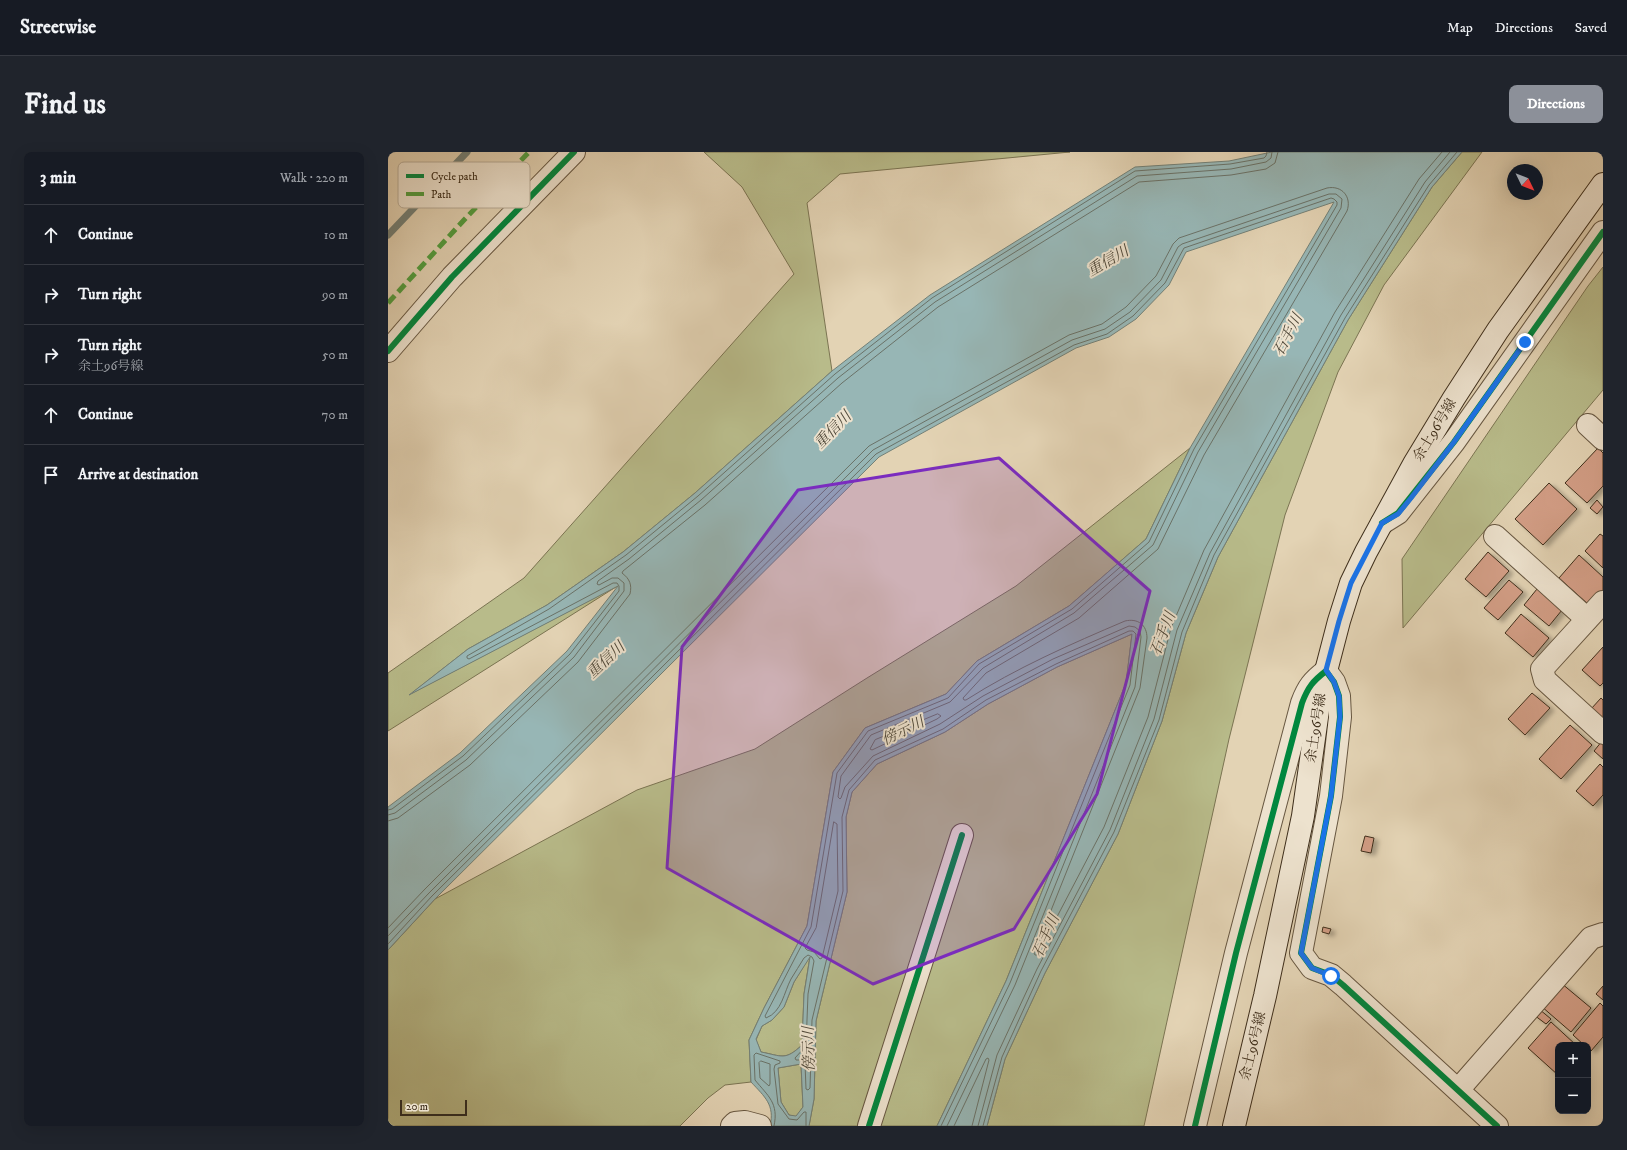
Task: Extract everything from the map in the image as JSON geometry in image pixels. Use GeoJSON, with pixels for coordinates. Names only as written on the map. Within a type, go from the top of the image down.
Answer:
{"type":"FeatureCollection","features":[{"type":"Feature","properties":{"kind":"street"},"geometry":{"type":"LineString","coordinates":[[530,197],[574,152]]}},
{"type":"Feature","properties":{"kind":"street","name":"余土96号線"},"geometry":{"type":"LineString","coordinates":[[1234,1126],[1265,996],[1303,816],[1319,703],[1326,670],[1351,583],[1418,457],[1498,330],[1603,184]]}},
{"type":"Feature","properties":{"kind":"street"},"geometry":{"type":"LineString","coordinates":[[388,351],[452,277],[519,208]]}},
{"type":"Feature","properties":{"kind":"street"},"geometry":{"type":"LineString","coordinates":[[1382,523],[1398,514],[1454,442],[1603,232]]}},
{"type":"Feature","properties":{"kind":"street"},"geometry":{"type":"LineString","coordinates":[[1568,281],[1579,280],[1603,259]]}},
{"type":"Feature","properties":{"kind":"street"},"geometry":{"type":"LineString","coordinates":[[1494,536],[1587,619]]}},
{"type":"Feature","properties":{"kind":"street"},"geometry":{"type":"LineString","coordinates":[[1603,602],[1542,669],[1545,680],[1603,733]]}},
{"type":"Feature","properties":{"kind":"street"},"geometry":{"type":"LineString","coordinates":[[1195,1126],[1236,953],[1302,703],[1307,689],[1315,679],[1326,670],[1334,682],[1339,696],[1340,717],[1331,796],[1301,953],[1312,968],[1331,976],[1343,985],[1497,1126]]}},
{"type":"Feature","properties":{"kind":"street"},"geometry":{"type":"LineString","coordinates":[[869,1126],[962,835]]}},
{"type":"Feature","properties":{"kind":"street"},"geometry":{"type":"LineString","coordinates":[[1458,1090],[1591,938],[1603,934]]}},
{"type":"Feature","properties":{"kind":"highlighted area"},"geometry":{"type":"Polygon","coordinates":[[[999,458],[1150,591],[1097,794],[1014,929],[873,984],[667,868],[682,647],[798,490],[999,458]]]}},
{"type":"Feature","properties":{"kind":"green space"},"geometry":{"type":"Polygon","coordinates":[[[704,152],[1070,152],[840,174],[807,203],[832,371],[695,493],[623,552],[547,605],[468,649],[412,693],[619,585],[388,731],[388,673],[524,578],[794,274],[742,187],[704,152]]]}},
{"type":"Feature","properties":{"kind":"green space"},"geometry":{"type":"Polygon","coordinates":[[[1462,152],[1482,152],[1384,285],[1338,372],[1285,515],[1229,739],[1144,1126],[987,1126],[1005,1059],[1045,973],[1118,834],[1162,721],[1186,633],[1218,557],[1348,320],[1432,187],[1462,152]]]}},
{"type":"Feature","properties":{"kind":"green space"},"geometry":{"type":"Polygon","coordinates":[[[1603,267],[1603,390],[1403,628],[1402,559],[1588,286],[1603,267]]]}},
{"type":"Feature","properties":{"kind":"green space"},"geometry":{"type":"Polygon","coordinates":[[[1190,448],[1146,539],[1069,606],[977,661],[946,694],[865,728],[833,772],[807,926],[749,1040],[751,1082],[725,1085],[708,1098],[680,1126],[388,1126],[388,950],[435,899],[637,790],[755,749],[1016,586],[1190,448]]]}},
{"type":"Feature","properties":{"kind":"green space"},"geometry":{"type":"Polygon","coordinates":[[[1132,634],[1126,683],[1006,981],[937,1126],[809,1126],[814,1099],[816,1021],[847,892],[846,817],[852,792],[877,764],[945,732],[988,704],[1057,667],[1132,634]]]}},
{"type":"Feature","properties":{"kind":"green space"},"geometry":{"type":"Polygon","coordinates":[[[810,956],[804,994],[802,1045],[791,1053],[783,1056],[761,1052],[756,1040],[762,1026],[772,1020],[784,1007],[794,982],[810,956]]]}},
{"type":"Feature","properties":{"kind":"green space"},"geometry":{"type":"Polygon","coordinates":[[[801,1064],[803,1107],[796,1117],[789,1115],[781,1102],[778,1068],[801,1064]]]}},
{"type":"Feature","properties":{"kind":"water"},"geometry":{"type":"Polygon","coordinates":[[[1272,152],[1462,152],[1432,187],[1348,320],[1218,557],[1186,633],[1162,721],[1118,834],[1045,973],[1005,1059],[987,1126],[937,1126],[1006,981],[1126,683],[1132,634],[1057,667],[988,704],[945,732],[877,764],[852,792],[846,817],[847,892],[816,1021],[814,1099],[809,1126],[770,1126],[771,1112],[768,1102],[751,1082],[749,1040],[807,926],[833,772],[865,728],[946,694],[977,661],[1069,606],[1146,539],[1190,448],[1334,202],[1186,252],[1169,285],[1136,319],[1109,337],[1076,348],[879,457],[435,899],[388,950],[388,807],[460,753],[567,651],[618,586],[409,695],[468,649],[547,605],[623,552],[695,493],[832,371],[930,295],[1135,167],[1229,161],[1272,152]],[[810,957],[794,982],[784,1007],[772,1020],[762,1026],[756,1039],[761,1052],[783,1056],[791,1053],[802,1045],[804,994],[810,957]],[[801,1064],[778,1068],[781,1102],[789,1115],[796,1116],[803,1107],[801,1064]]]}},
{"type":"Feature","properties":{"kind":"building"},"geometry":{"type":"Polygon","coordinates":[[[1598,448],[1603,453],[1603,486],[1587,503],[1565,483],[1598,448]]]}},
{"type":"Feature","properties":{"kind":"building"},"geometry":{"type":"Polygon","coordinates":[[[1549,483],[1577,509],[1543,545],[1515,519],[1549,483]]]}},
{"type":"Feature","properties":{"kind":"building"},"geometry":{"type":"Polygon","coordinates":[[[1597,500],[1603,507],[1597,514],[1590,508],[1597,500]]]}},
{"type":"Feature","properties":{"kind":"building"},"geometry":{"type":"Polygon","coordinates":[[[1600,534],[1603,536],[1603,568],[1585,551],[1600,534]]]}},
{"type":"Feature","properties":{"kind":"building"},"geometry":{"type":"Polygon","coordinates":[[[1488,552],[1509,571],[1486,597],[1465,579],[1488,552]]]}},
{"type":"Feature","properties":{"kind":"building"},"geometry":{"type":"Polygon","coordinates":[[[1579,555],[1603,577],[1603,590],[1589,605],[1559,578],[1579,555]]]}},
{"type":"Feature","properties":{"kind":"building"},"geometry":{"type":"Polygon","coordinates":[[[1509,580],[1523,592],[1498,620],[1484,608],[1509,580]]]}},
{"type":"Feature","properties":{"kind":"building"},"geometry":{"type":"Polygon","coordinates":[[[1537,589],[1562,610],[1549,626],[1524,605],[1537,589]]]}},
{"type":"Feature","properties":{"kind":"building"},"geometry":{"type":"Polygon","coordinates":[[[1521,614],[1549,638],[1533,657],[1505,633],[1521,614]]]}},
{"type":"Feature","properties":{"kind":"building"},"geometry":{"type":"Polygon","coordinates":[[[1603,647],[1603,683],[1600,686],[1582,670],[1603,647]]]}},
{"type":"Feature","properties":{"kind":"building"},"geometry":{"type":"Polygon","coordinates":[[[1532,693],[1550,708],[1525,735],[1508,719],[1532,693]]]}},
{"type":"Feature","properties":{"kind":"building"},"geometry":{"type":"Polygon","coordinates":[[[1601,698],[1603,700],[1603,720],[1591,709],[1601,698]]]}},
{"type":"Feature","properties":{"kind":"building"},"geometry":{"type":"Polygon","coordinates":[[[1570,725],[1592,745],[1561,779],[1539,759],[1570,725]]]}},
{"type":"Feature","properties":{"kind":"building"},"geometry":{"type":"Polygon","coordinates":[[[1603,741],[1603,759],[1594,751],[1603,741]]]}},
{"type":"Feature","properties":{"kind":"building"},"geometry":{"type":"Polygon","coordinates":[[[1600,764],[1603,767],[1603,795],[1593,806],[1576,791],[1600,764]]]}},
{"type":"Feature","properties":{"kind":"building"},"geometry":{"type":"Polygon","coordinates":[[[1365,836],[1374,838],[1371,853],[1361,851],[1365,836]]]}},
{"type":"Feature","properties":{"kind":"building"},"geometry":{"type":"Polygon","coordinates":[[[1323,927],[1331,929],[1329,934],[1322,932],[1323,927]]]}},
{"type":"Feature","properties":{"kind":"building"},"geometry":{"type":"Polygon","coordinates":[[[1561,983],[1591,1008],[1571,1032],[1541,1006],[1561,983]]]}},
{"type":"Feature","properties":{"kind":"building"},"geometry":{"type":"Polygon","coordinates":[[[1603,986],[1603,1000],[1596,994],[1603,986]]]}},
{"type":"Feature","properties":{"kind":"building"},"geometry":{"type":"Polygon","coordinates":[[[1600,1003],[1603,1006],[1603,1037],[1591,1051],[1591,1042],[1581,1042],[1573,1035],[1600,1003]]]}},
{"type":"Feature","properties":{"kind":"building"},"geometry":{"type":"Polygon","coordinates":[[[1539,1009],[1551,1019],[1546,1024],[1534,1015],[1539,1009]]]}},
{"type":"Feature","properties":{"kind":"building"},"geometry":{"type":"Polygon","coordinates":[[[1551,1022],[1573,1042],[1555,1042],[1555,1072],[1528,1048],[1551,1022]]]}},
{"type":"Feature","properties":{"kind":"waterway"},"geometry":{"type":"LineString","coordinates":[[457,162],[467,152]]}},
{"type":"Feature","properties":{"kind":"waterway"},"geometry":{"type":"LineString","coordinates":[[388,235],[414,208]]}},
{"type":"Feature","properties":{"kind":"marked path"},"geometry":{"type":"LineString","coordinates":[[519,162],[529,152]]}},
{"type":"Feature","properties":{"kind":"marked path"},"geometry":{"type":"LineString","coordinates":[[388,303],[475,208]]}},
{"type":"Feature","properties":{"kind":"cycle path"},"geometry":{"type":"LineString","coordinates":[[530,197],[574,152]]}},
{"type":"Feature","properties":{"kind":"cycle path"},"geometry":{"type":"LineString","coordinates":[[388,351],[452,277],[519,208]]}},
{"type":"Feature","properties":{"kind":"cycle path"},"geometry":{"type":"LineString","coordinates":[[1382,523],[1398,513],[1454,442],[1603,232]]}},
{"type":"Feature","properties":{"kind":"cycle path"},"geometry":{"type":"LineString","coordinates":[[1195,1126],[1236,953],[1302,703],[1311,685],[1326,671],[1334,682],[1339,696],[1340,717],[1331,796],[1301,953],[1312,968],[1331,975],[1343,985],[1497,1126]]}},
{"type":"Feature","properties":{"kind":"cycle path"},"geometry":{"type":"LineString","coordinates":[[869,1126],[962,835]]}},
{"type":"Feature","properties":{"kind":"route"},"geometry":{"type":"LineString","coordinates":[[1331,976],[1312,968],[1301,953],[1331,796],[1340,717],[1339,696],[1334,682],[1326,670],[1339,621],[1351,583],[1382,523],[1398,514],[1411,498],[1454,442],[1525,342]]}},
{"type":"Feature","properties":{"kind":"water label","name":"重信川"},"geometry":{"type":"Point","coordinates":[1108,261]}},
{"type":"Feature","properties":{"kind":"water label","name":"石手川"},"geometry":{"type":"Point","coordinates":[1288,335]}},
{"type":"Feature","properties":{"kind":"water label","name":"重信川"},"geometry":{"type":"Point","coordinates":[833,430]}},
{"type":"Feature","properties":{"kind":"water label","name":"石手川"},"geometry":{"type":"Point","coordinates":[1163,634]}},
{"type":"Feature","properties":{"kind":"water label","name":"重信川"},"geometry":{"type":"Point","coordinates":[606,660]}},
{"type":"Feature","properties":{"kind":"water label","name":"傍示川"},"geometry":{"type":"Point","coordinates":[903,731]}},
{"type":"Feature","properties":{"kind":"water label","name":"石手川"},"geometry":{"type":"Point","coordinates":[1046,936]}},
{"type":"Feature","properties":{"kind":"water label","name":"傍示川"},"geometry":{"type":"Point","coordinates":[809,1049]}}]}
